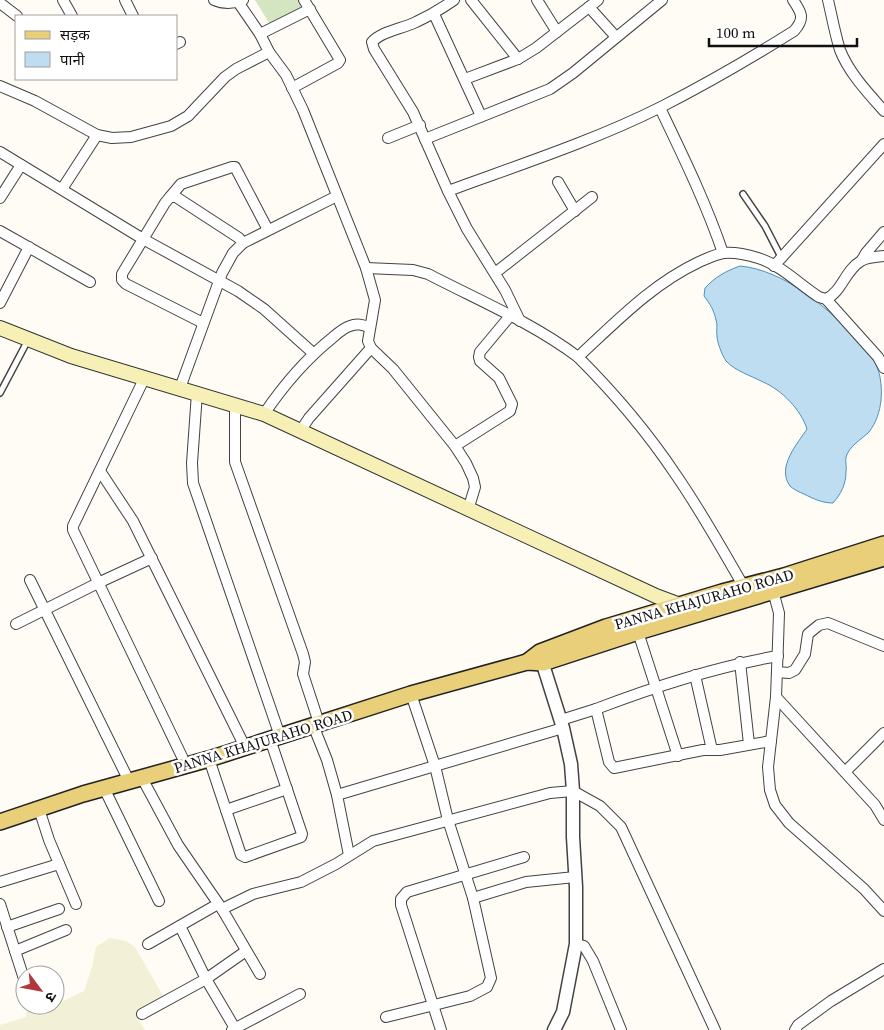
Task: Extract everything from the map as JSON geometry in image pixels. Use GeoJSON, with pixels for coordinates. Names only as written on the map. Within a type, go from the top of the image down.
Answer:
{"type":"FeatureCollection","features":[{"type":"Feature","properties":{"kind":"main road"},"geometry":{"type":"LineString","coordinates":[[0,328],[71,356],[264,414],[468,510],[656,596],[680,605]]}},
{"type":"Feature","properties":{"kind":"main road","name":"PANNA KHAJURAHO ROAD"},"geometry":{"type":"LineString","coordinates":[[542,658],[606,627],[784,576],[884,544]]}},
{"type":"Feature","properties":{"kind":"main road","name":"PANNA KHAJURAHO ROAD"},"geometry":{"type":"LineString","coordinates":[[0,822],[104,788],[209,759],[411,694],[638,632],[884,558]]}},
{"type":"Feature","properties":{"kind":"street"},"geometry":{"type":"LineString","coordinates":[[63,0],[71,15]]}},
{"type":"Feature","properties":{"kind":"street"},"geometry":{"type":"LineString","coordinates":[[125,0],[132,15]]}},
{"type":"Feature","properties":{"kind":"street"},"geometry":{"type":"LineString","coordinates":[[214,0],[221,3],[240,1],[269,52],[286,75],[303,110],[373,288],[375,300],[368,341],[371,348],[393,369],[455,446],[473,478],[476,488],[468,510]]}},
{"type":"Feature","properties":{"kind":"street"},"geometry":{"type":"LineString","coordinates":[[454,0],[434,14],[399,30],[376,37],[372,42],[374,49],[405,97],[420,125],[467,230],[505,290],[520,321]]}},
{"type":"Feature","properties":{"kind":"street"},"geometry":{"type":"LineString","coordinates":[[471,0],[518,59]]}},
{"type":"Feature","properties":{"kind":"street"},"geometry":{"type":"LineString","coordinates":[[537,0],[557,32]]}},
{"type":"Feature","properties":{"kind":"street"},"geometry":{"type":"LineString","coordinates":[[465,79],[518,59],[598,0]]}},
{"type":"Feature","properties":{"kind":"street"},"geometry":{"type":"LineString","coordinates":[[425,139],[550,89],[573,73],[662,0]]}},
{"type":"Feature","properties":{"kind":"street"},"geometry":{"type":"LineString","coordinates":[[448,191],[565,149],[660,108],[699,87],[794,31],[800,24],[802,16],[794,0]]}},
{"type":"Feature","properties":{"kind":"street"},"geometry":{"type":"LineString","coordinates":[[828,0],[841,51],[846,62],[856,78],[884,111]]}},
{"type":"Feature","properties":{"kind":"street"},"geometry":{"type":"LineString","coordinates":[[0,3],[16,15]]}},
{"type":"Feature","properties":{"kind":"street"},"geometry":{"type":"LineString","coordinates":[[260,34],[307,5],[340,60],[338,63],[292,88]]}},
{"type":"Feature","properties":{"kind":"street"},"geometry":{"type":"LineString","coordinates":[[589,7],[616,37]]}},
{"type":"Feature","properties":{"kind":"street"},"geometry":{"type":"LineString","coordinates":[[434,14],[481,116]]}},
{"type":"Feature","properties":{"kind":"street"},"geometry":{"type":"LineString","coordinates":[[0,86],[35,101],[97,135],[112,138],[131,138],[171,126],[188,116],[225,77],[236,69],[269,52]]}},
{"type":"Feature","properties":{"kind":"street"},"geometry":{"type":"LineString","coordinates":[[660,108],[696,182],[723,253]]}},
{"type":"Feature","properties":{"kind":"street"},"geometry":{"type":"LineString","coordinates":[[388,138],[420,125]]}},
{"type":"Feature","properties":{"kind":"street"},"geometry":{"type":"LineString","coordinates":[[62,189],[97,135]]}},
{"type":"Feature","properties":{"kind":"street"},"geometry":{"type":"LineString","coordinates":[[774,266],[884,144]]}},
{"type":"Feature","properties":{"kind":"street"},"geometry":{"type":"LineString","coordinates":[[0,152],[143,238],[238,290],[264,309],[313,354]]}},
{"type":"Feature","properties":{"kind":"street"},"geometry":{"type":"LineString","coordinates":[[0,198],[21,165]]}},
{"type":"Feature","properties":{"kind":"street"},"geometry":{"type":"LineString","coordinates":[[203,323],[126,284],[122,280],[122,274],[165,202],[181,184],[235,167],[268,230]]}},
{"type":"Feature","properties":{"kind":"street"},"geometry":{"type":"LineString","coordinates":[[558,182],[576,211]]}},
{"type":"Feature","properties":{"kind":"street"},"geometry":{"type":"LineString","coordinates":[[180,388],[203,323],[233,253],[243,243],[337,196]]}},
{"type":"Feature","properties":{"kind":"street"},"geometry":{"type":"LineString","coordinates":[[170,197],[176,197],[239,238],[243,243]]}},
{"type":"Feature","properties":{"kind":"street"},"geometry":{"type":"LineString","coordinates":[[494,273],[592,197]]}},
{"type":"Feature","properties":{"kind":"street"},"geometry":{"type":"LineString","coordinates":[[0,231],[90,282]]}},
{"type":"Feature","properties":{"kind":"street"},"geometry":{"type":"LineString","coordinates":[[826,299],[832,296],[851,270],[862,260],[884,232]]}},
{"type":"Feature","properties":{"kind":"street"},"geometry":{"type":"LineString","coordinates":[[0,303],[29,248]]}},
{"type":"Feature","properties":{"kind":"street"},"geometry":{"type":"LineString","coordinates":[[578,357],[665,281],[684,269],[723,253],[740,254],[759,259],[774,266],[819,297],[826,299],[878,357],[884,368]]}},
{"type":"Feature","properties":{"kind":"street"},"geometry":{"type":"LineString","coordinates":[[862,260],[884,256]]}},
{"type":"Feature","properties":{"kind":"street"},"geometry":{"type":"LineString","coordinates":[[366,268],[413,270],[428,274],[520,321],[567,348],[578,357],[646,433],[697,508],[744,587]]}},
{"type":"Feature","properties":{"kind":"street"},"geometry":{"type":"LineString","coordinates":[[455,446],[512,408],[512,404],[499,378],[480,361],[479,357],[480,352],[510,316]]}},
{"type":"Feature","properties":{"kind":"street"},"geometry":{"type":"LineString","coordinates":[[264,414],[279,392],[313,354],[340,331],[358,324],[369,327]]}},
{"type":"Feature","properties":{"kind":"street"},"geometry":{"type":"LineString","coordinates":[[301,430],[309,418],[371,348]]}},
{"type":"Feature","properties":{"kind":"street"},"geometry":{"type":"LineString","coordinates":[[144,379],[73,526],[73,530],[186,765]]}},
{"type":"Feature","properties":{"kind":"street"},"geometry":{"type":"LineString","coordinates":[[197,393],[192,463],[194,483],[275,738],[287,789],[302,834],[299,839],[243,857],[209,759]]}},
{"type":"Feature","properties":{"kind":"street"},"geometry":{"type":"LineString","coordinates":[[235,404],[235,462],[303,654],[303,674],[337,795],[349,855]]}},
{"type":"Feature","properties":{"kind":"street"},"geometry":{"type":"LineString","coordinates":[[100,471],[133,521],[244,748]]}},
{"type":"Feature","properties":{"kind":"street"},"geometry":{"type":"LineString","coordinates":[[16,624],[152,558]]}},
{"type":"Feature","properties":{"kind":"street"},"geometry":{"type":"LineString","coordinates":[[30,580],[136,779],[220,906],[260,974]]}},
{"type":"Feature","properties":{"kind":"street"},"geometry":{"type":"LineString","coordinates":[[773,591],[779,613],[778,656],[776,696],[768,767],[770,790],[775,805],[789,823],[864,889],[884,911]]}},
{"type":"Feature","properties":{"kind":"street"},"geometry":{"type":"LineString","coordinates":[[777,672],[788,673],[795,670],[805,654],[808,634],[819,625],[828,622],[884,646]]}},
{"type":"Feature","properties":{"kind":"street"},"geometry":{"type":"LineString","coordinates":[[638,632],[678,756]]}},
{"type":"Feature","properties":{"kind":"street"},"geometry":{"type":"LineString","coordinates":[[337,795],[435,766],[562,724],[655,686],[740,662],[778,656]]}},
{"type":"Feature","properties":{"kind":"street"},"geometry":{"type":"LineString","coordinates":[[542,658],[562,724],[571,764],[573,790],[576,944],[563,1012],[554,1030]]}},
{"type":"Feature","properties":{"kind":"street"},"geometry":{"type":"LineString","coordinates":[[740,662],[749,744]]}},
{"type":"Feature","properties":{"kind":"street"},"geometry":{"type":"LineString","coordinates":[[695,675],[712,750]]}},
{"type":"Feature","properties":{"kind":"street"},"geometry":{"type":"LineString","coordinates":[[386,1016],[470,996],[487,987],[491,978],[473,898],[448,820],[435,766],[411,694]]}},
{"type":"Feature","properties":{"kind":"street"},"geometry":{"type":"LineString","coordinates":[[776,696],[875,805],[884,820]]}},
{"type":"Feature","properties":{"kind":"street"},"geometry":{"type":"LineString","coordinates":[[596,710],[609,762],[614,768],[771,741]]}},
{"type":"Feature","properties":{"kind":"street"},"geometry":{"type":"LineString","coordinates":[[845,772],[884,733]]}},
{"type":"Feature","properties":{"kind":"street"},"geometry":{"type":"LineString","coordinates":[[104,788],[159,901]]}},
{"type":"Feature","properties":{"kind":"street"},"geometry":{"type":"LineString","coordinates":[[226,810],[287,789]]}},
{"type":"Feature","properties":{"kind":"street"},"geometry":{"type":"LineString","coordinates":[[148,944],[220,906],[253,894],[301,882],[336,864],[372,841],[550,793],[573,790],[600,806],[621,827],[715,1030]]}},
{"type":"Feature","properties":{"kind":"street"},"geometry":{"type":"LineString","coordinates":[[39,809],[76,904]]}},
{"type":"Feature","properties":{"kind":"street"},"geometry":{"type":"LineString","coordinates":[[441,1030],[400,899],[407,892],[524,857]]}},
{"type":"Feature","properties":{"kind":"street"},"geometry":{"type":"LineString","coordinates":[[0,882],[59,864]]}},
{"type":"Feature","properties":{"kind":"street"},"geometry":{"type":"LineString","coordinates":[[473,898],[526,882],[575,877]]}},
{"type":"Feature","properties":{"kind":"street"},"geometry":{"type":"LineString","coordinates":[[0,904],[20,965]]}},
{"type":"Feature","properties":{"kind":"street"},"geometry":{"type":"LineString","coordinates":[[7,927],[59,909]]}},
{"type":"Feature","properties":{"kind":"street"},"geometry":{"type":"LineString","coordinates":[[180,926],[206,979],[234,1029],[300,994]]}},
{"type":"Feature","properties":{"kind":"street"},"geometry":{"type":"LineString","coordinates":[[15,951],[66,930]]}},
{"type":"Feature","properties":{"kind":"street"},"geometry":{"type":"LineString","coordinates":[[576,944],[584,946],[593,961],[621,1030]]}},
{"type":"Feature","properties":{"kind":"street"},"geometry":{"type":"LineString","coordinates":[[142,1014],[206,979],[246,951]]}},
{"type":"Feature","properties":{"kind":"street"},"geometry":{"type":"LineString","coordinates":[[795,1030],[798,1025],[831,1001],[884,969]]}},
{"type":"Feature","properties":{"kind":"lane"},"geometry":{"type":"LineString","coordinates":[[743,194],[765,226],[782,257]]}},
{"type":"Feature","properties":{"kind":"lane"},"geometry":{"type":"LineString","coordinates":[[0,393],[28,340]]}},
{"type":"Feature","properties":{"kind":"shaded area"},"geometry":{"type":"Polygon","coordinates":[[[110,938],[126,941],[135,947],[166,1001],[138,1019],[145,1030],[0,1030],[0,1025],[26,1017],[26,1015],[65,1015],[65,1000],[84,991],[96,947],[110,938]]]}},
{"type":"Feature","properties":{"kind":"green space"},"geometry":{"type":"Polygon","coordinates":[[[255,0],[298,0],[302,7],[271,26],[255,0]]]}},
{"type":"Feature","properties":{"kind":"water"},"geometry":{"type":"Polygon","coordinates":[[[740,266],[772,274],[803,291],[854,336],[870,354],[877,367],[881,388],[879,413],[869,432],[848,453],[844,485],[833,503],[818,500],[798,491],[790,486],[786,479],[787,463],[794,448],[807,429],[790,401],[777,390],[730,365],[720,348],[717,339],[717,322],[710,304],[704,296],[705,288],[721,275],[740,266]]]}}]}
